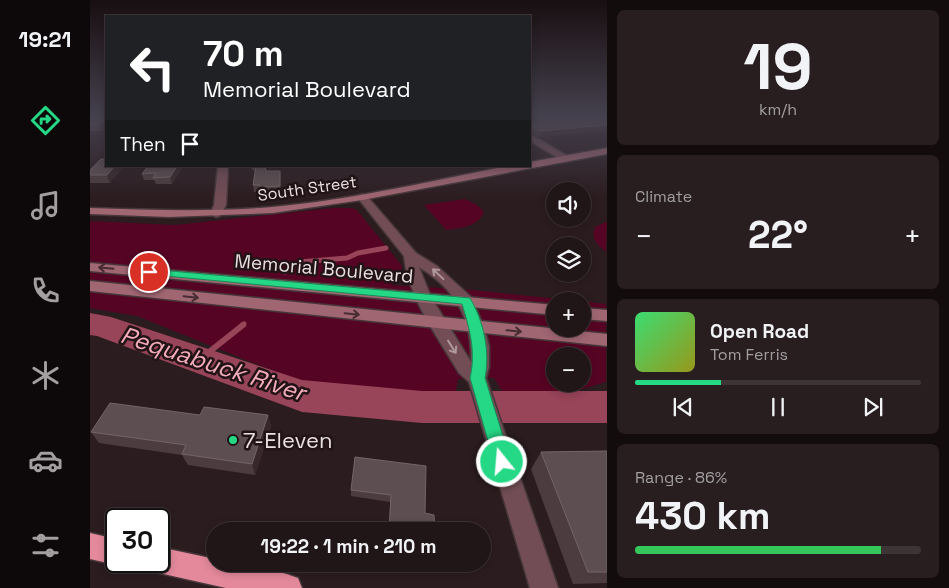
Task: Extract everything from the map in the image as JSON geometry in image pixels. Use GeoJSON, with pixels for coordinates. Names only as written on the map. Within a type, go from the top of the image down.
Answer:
{"type":"FeatureCollection","features":[{"type":"Feature","properties":{"kind":"highway"},"geometry":{"type":"LineString","coordinates":[[90,546],[105,549]]}},
{"type":"Feature","properties":{"kind":"highway"},"geometry":{"type":"LineString","coordinates":[[170,562],[288,588]]}},
{"type":"Feature","properties":{"kind":"main road"},"geometry":{"type":"LineString","coordinates":[[531,165],[606,151]]}},
{"type":"Feature","properties":{"kind":"main road","name":"South Street"},"geometry":{"type":"LineString","coordinates":[[90,211],[216,214],[274,210],[362,197],[520,167]]}},
{"type":"Feature","properties":{"kind":"main road","name":"Memorial Boulevard"},"geometry":{"type":"LineString","coordinates":[[90,267],[546,309]]}},
{"type":"Feature","properties":{"kind":"main road"},"geometry":{"type":"LineString","coordinates":[[90,286],[606,340]]}},
{"type":"Feature","properties":{"kind":"main road"},"geometry":{"type":"LineString","coordinates":[[591,314],[606,316]]}},
{"type":"Feature","properties":{"kind":"street"},"geometry":{"type":"LineString","coordinates":[[541,143],[566,159]]}},
{"type":"Feature","properties":{"kind":"street"},"geometry":{"type":"LineString","coordinates":[[216,214],[220,205],[223,167]]}},
{"type":"Feature","properties":{"kind":"street"},"geometry":{"type":"LineString","coordinates":[[362,197],[412,256],[432,269],[466,301],[476,327],[480,346],[478,378],[502,462],[544,588]]}},
{"type":"Feature","properties":{"kind":"street"},"geometry":{"type":"LineString","coordinates":[[412,256],[412,268],[423,297],[437,323],[465,368],[478,378]]}},
{"type":"Feature","properties":{"kind":"shaded area"},"geometry":{"type":"Polygon","coordinates":[[[465,199],[477,205],[484,212],[473,224],[457,229],[446,230],[424,205],[465,199]]]}},
{"type":"Feature","properties":{"kind":"shaded area"},"geometry":{"type":"Polygon","coordinates":[[[333,208],[352,208],[357,210],[402,266],[401,276],[391,285],[473,290],[546,298],[546,337],[591,337],[591,302],[606,304],[606,382],[591,386],[591,347],[546,347],[546,392],[573,392],[556,397],[505,396],[494,378],[458,379],[455,394],[341,390],[291,378],[137,316],[90,308],[90,221],[175,225],[333,208]]]}},
{"type":"Feature","properties":{"kind":"shaded area"},"geometry":{"type":"Polygon","coordinates":[[[606,222],[606,252],[593,235],[595,227],[606,222]]]}},
{"type":"Feature","properties":{"kind":"building"},"geometry":{"type":"Polygon","coordinates":[[[101,159],[105,159],[105,167],[114,167],[107,175],[90,175],[90,170],[101,159]]]}},
{"type":"Feature","properties":{"kind":"building"},"geometry":{"type":"Polygon","coordinates":[[[147,167],[176,167],[170,177],[153,178],[156,173],[142,174],[147,167]]]}},
{"type":"Feature","properties":{"kind":"building"},"geometry":{"type":"Polygon","coordinates":[[[256,167],[265,167],[266,171],[280,171],[280,186],[260,187],[260,185],[253,185],[256,167]]]}},
{"type":"Feature","properties":{"kind":"building"},"geometry":{"type":"Polygon","coordinates":[[[110,403],[200,415],[204,407],[268,415],[252,464],[182,454],[186,445],[91,432],[110,403]]]}},
{"type":"Feature","properties":{"kind":"building"},"geometry":{"type":"Polygon","coordinates":[[[607,451],[607,572],[588,572],[541,452],[607,451]]]}},
{"type":"Feature","properties":{"kind":"building"},"geometry":{"type":"Polygon","coordinates":[[[355,457],[426,466],[425,513],[434,515],[434,522],[390,522],[391,495],[351,490],[355,457]]]}},
{"type":"Feature","properties":{"kind":"waterway"},"geometry":{"type":"LineString","coordinates":[[285,272],[299,262],[347,258],[358,253],[386,248]]}},
{"type":"Feature","properties":{"kind":"waterway","name":"Pequabuck River"},"geometry":{"type":"LineString","coordinates":[[90,324],[100,325],[302,396],[422,407],[607,407]]}},
{"type":"Feature","properties":{"kind":"waterway"},"geometry":{"type":"LineString","coordinates":[[199,360],[243,325]]}},
{"type":"Feature","properties":{"kind":"place","name":"7-Eleven"},"geometry":{"type":"Point","coordinates":[233,440]}},
{"type":"Feature","properties":{"kind":"route"},"geometry":{"type":"LineString","coordinates":[[149,272],[466,301],[476,327],[480,346],[478,378],[502,462]]}}]}
